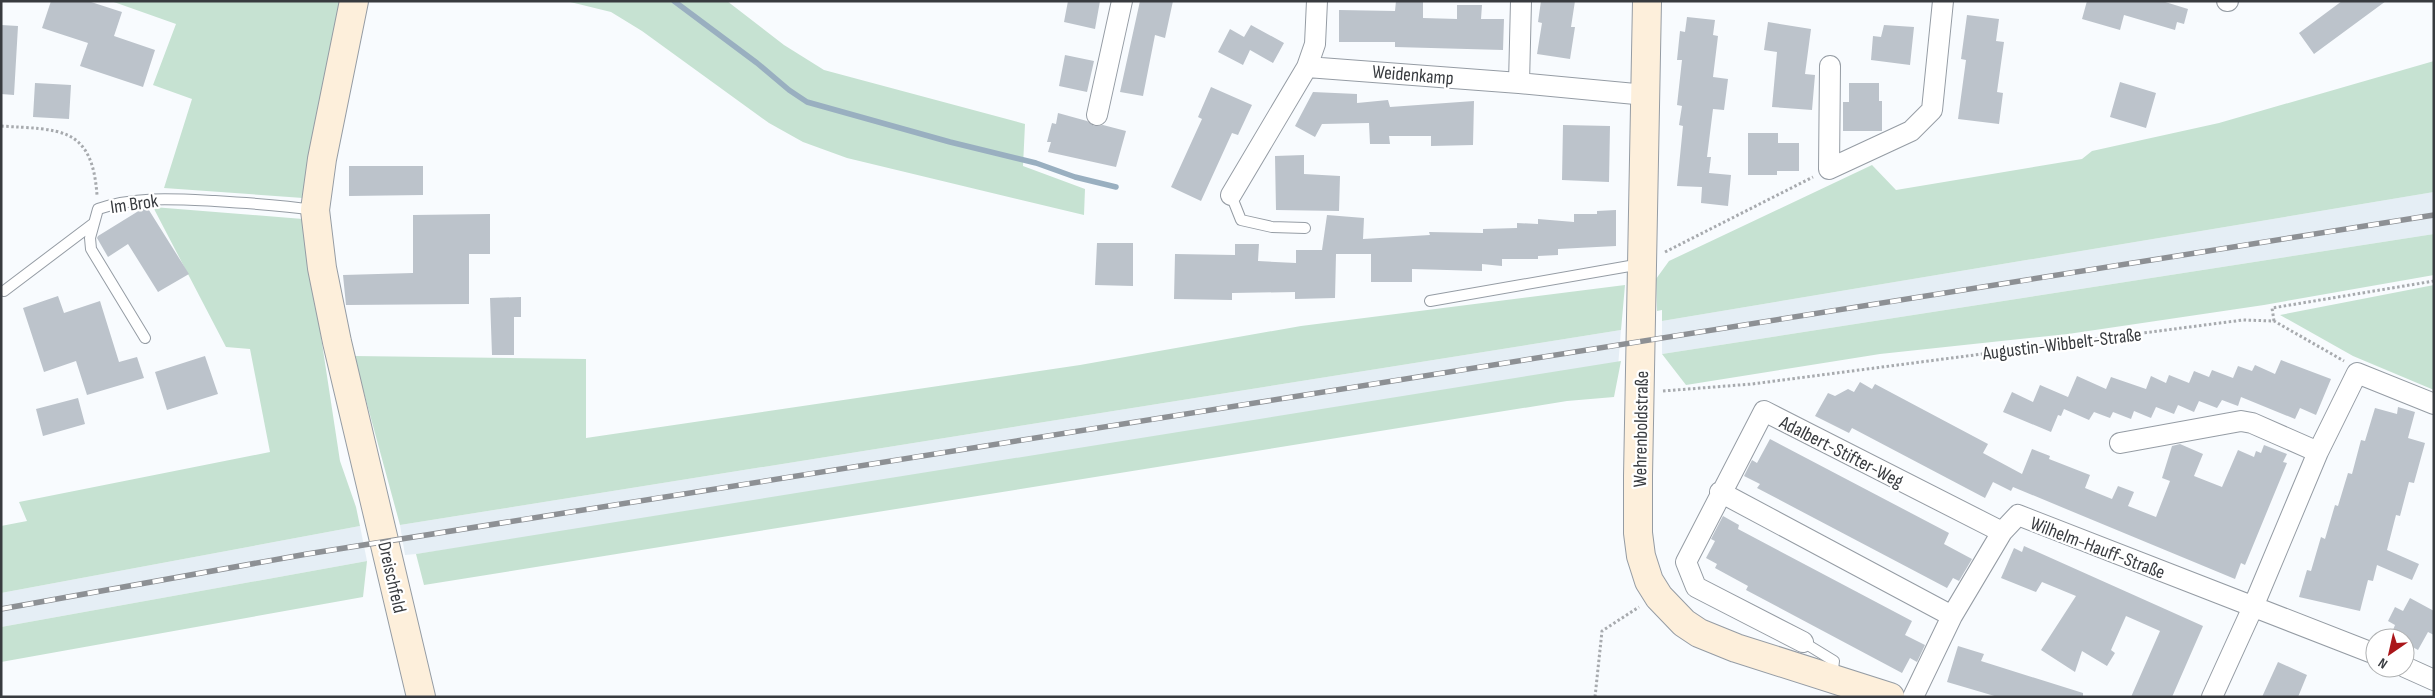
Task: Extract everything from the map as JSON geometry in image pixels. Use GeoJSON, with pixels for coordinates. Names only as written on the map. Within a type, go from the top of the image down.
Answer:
{"type":"FeatureCollection","features":[{"type":"Feature","properties":{"kind":"street"},"geometry":{"type":"LineString","coordinates":[[315,210],[322,159],[354,1]]}},
{"type":"Feature","properties":{"kind":"street"},"geometry":{"type":"LineString","coordinates":[[1097,115],[1122,1]]}},
{"type":"Feature","properties":{"kind":"street"},"geometry":{"type":"LineString","coordinates":[[1231,195],[1307,67],[1315,44],[1317,1]]}},
{"type":"Feature","properties":{"kind":"street"},"geometry":{"type":"LineString","coordinates":[[1519,83],[1521,1]]}},
{"type":"Feature","properties":{"kind":"street","name":"Wehrenboldstraße"},"geometry":{"type":"LineString","coordinates":[[1647,1],[1638,534],[1641,556],[1649,581],[1659,597],[1684,623],[1699,633],[1736,648],[1890,697]]}},
{"type":"Feature","properties":{"kind":"street"},"geometry":{"type":"LineString","coordinates":[[1830,66],[1829,169],[1911,131],[1932,110],[1943,1]]}},
{"type":"Feature","properties":{"kind":"street","name":"Weidenkamp"},"geometry":{"type":"LineString","coordinates":[[1307,67],[1519,83],[1646,95]]}},
{"type":"Feature","properties":{"kind":"street","name":"Dreischfeld"},"geometry":{"type":"LineString","coordinates":[[315,210],[322,268],[421,697]]}},
{"type":"Feature","properties":{"kind":"street"},"geometry":{"type":"LineString","coordinates":[[2212,697],[2253,607],[2318,452],[2357,373],[2434,404]]}},
{"type":"Feature","properties":{"kind":"street","name":"Adalbert-Stifter-Weg"},"geometry":{"type":"LineString","coordinates":[[1803,642],[1696,587],[1686,562],[1720,492],[1764,411],[2002,532]]}},
{"type":"Feature","properties":{"kind":"street"},"geometry":{"type":"LineString","coordinates":[[2120,443],[2241,421],[2252,423],[2318,452]]}},
{"type":"Feature","properties":{"kind":"street"},"geometry":{"type":"LineString","coordinates":[[1720,492],[1952,616]]}},
{"type":"Feature","properties":{"kind":"street","name":"Wilhelm-Hauff-Straße"},"geometry":{"type":"LineString","coordinates":[[1913,697],[1952,616],[2002,532],[2018,515],[2365,650]]}},
{"type":"Feature","properties":{"kind":"street"},"geometry":{"type":"LineString","coordinates":[[2415,671],[2434,680]]}},
{"type":"Feature","properties":{"kind":"lane"},"geometry":{"type":"LineString","coordinates":[[1231,195],[1240,220],[1272,227],[1305,228]]}},
{"type":"Feature","properties":{"kind":"lane","name":"Im Brok"},"geometry":{"type":"LineString","coordinates":[[145,338],[91,249],[90,238],[98,208],[118,202],[165,198],[268,204],[315,210]]}},
{"type":"Feature","properties":{"kind":"lane"},"geometry":{"type":"LineString","coordinates":[[4,292],[94,223]]}},
{"type":"Feature","properties":{"kind":"lane"},"geometry":{"type":"LineString","coordinates":[[1430,301],[1642,264]]}},
{"type":"Feature","properties":{"kind":"lane"},"geometry":{"type":"LineString","coordinates":[[1803,642],[1834,661],[1832,678]]}},
{"type":"Feature","properties":{"kind":"path"},"geometry":{"type":"LineString","coordinates":[[1,126],[57,131],[74,137],[87,150],[95,179],[98,208]]}},
{"type":"Feature","properties":{"kind":"path"},"geometry":{"type":"LineString","coordinates":[[1642,264],[1829,169]]}},
{"type":"Feature","properties":{"kind":"path"},"geometry":{"type":"LineString","coordinates":[[2274,321],[2272,308],[2434,281]]}},
{"type":"Feature","properties":{"kind":"path","name":"Augustin-Wibbelt-Straße"},"geometry":{"type":"LineString","coordinates":[[1641,394],[1752,384],[2243,320],[2274,321],[2343,359],[2357,373]]}},
{"type":"Feature","properties":{"kind":"path"},"geometry":{"type":"LineString","coordinates":[[1595,697],[1602,631],[1627,613],[1659,597]]}},
{"type":"Feature","properties":{"kind":"shaded area"},"geometry":{"type":"Polygon","coordinates":[[[2434,192],[2434,234],[1662,354],[1662,321],[2434,192]]]}},
{"type":"Feature","properties":{"kind":"shaded area"},"geometry":{"type":"Polygon","coordinates":[[[1621,330],[1617,379],[405,555],[400,525],[1621,330]]]}},
{"type":"Feature","properties":{"kind":"shaded area"},"geometry":{"type":"Polygon","coordinates":[[[360,526],[367,561],[1,627],[1,593],[360,526]]]}},
{"type":"Feature","properties":{"kind":"green space"},"geometry":{"type":"Polygon","coordinates":[[[111,1],[344,1],[303,198],[164,188],[192,99],[153,85],[176,24],[111,1]]]}},
{"type":"Feature","properties":{"kind":"green space"},"geometry":{"type":"Polygon","coordinates":[[[566,1],[727,1],[784,45],[824,70],[1025,124],[1023,166],[1085,189],[1084,215],[847,158],[803,142],[769,123],[642,31],[611,12],[566,1]]]}},
{"type":"Feature","properties":{"kind":"green space"},"geometry":{"type":"Polygon","coordinates":[[[2434,61],[2434,192],[1662,321],[1662,310],[1657,311],[1656,279],[1669,261],[1872,165],[1896,190],[2082,159],[2092,151],[2219,123],[2434,61]]]}},
{"type":"Feature","properties":{"kind":"green space"},"geometry":{"type":"Polygon","coordinates":[[[153,207],[303,219],[340,461],[356,507],[360,526],[1,593],[1,526],[27,521],[19,502],[270,452],[250,349],[226,347],[153,207]]]}},
{"type":"Feature","properties":{"kind":"green space"},"geometry":{"type":"Polygon","coordinates":[[[2434,234],[2434,275],[2264,305],[2068,334],[1880,354],[1686,385],[1662,354],[2434,234]]]}},
{"type":"Feature","properties":{"kind":"green space"},"geometry":{"type":"Polygon","coordinates":[[[1625,285],[1621,330],[400,525],[354,356],[586,359],[586,438],[1080,365],[1301,326],[1625,285]]]}},
{"type":"Feature","properties":{"kind":"green space"},"geometry":{"type":"Polygon","coordinates":[[[2434,285],[2434,390],[2353,356],[2280,315],[2434,285]]]}},
{"type":"Feature","properties":{"kind":"green space"},"geometry":{"type":"Polygon","coordinates":[[[1621,361],[1614,397],[1567,401],[424,585],[416,554],[1621,361]]]}},
{"type":"Feature","properties":{"kind":"green space"},"geometry":{"type":"Polygon","coordinates":[[[367,561],[363,597],[1,662],[1,627],[367,561]]]}},
{"type":"Feature","properties":{"kind":"building"},"geometry":{"type":"Polygon","coordinates":[[[51,1],[88,1],[122,12],[114,36],[155,50],[143,87],[80,66],[88,43],[42,28],[51,1]]]}},
{"type":"Feature","properties":{"kind":"building"},"geometry":{"type":"Polygon","coordinates":[[[1068,1],[1100,1],[1095,29],[1064,22],[1068,1]]]}},
{"type":"Feature","properties":{"kind":"building"},"geometry":{"type":"Polygon","coordinates":[[[1140,1],[1173,1],[1165,38],[1155,35],[1143,96],[1120,92],[1140,1]]]}},
{"type":"Feature","properties":{"kind":"building"},"geometry":{"type":"Polygon","coordinates":[[[1396,1],[1423,1],[1423,18],[1457,19],[1457,5],[1482,5],[1481,19],[1504,19],[1503,50],[1395,47],[1395,42],[1339,42],[1339,10],[1395,11],[1396,1]]]}},
{"type":"Feature","properties":{"kind":"building"},"geometry":{"type":"Polygon","coordinates":[[[1541,1],[1575,1],[1571,27],[1575,27],[1570,59],[1537,54],[1542,23],[1538,22],[1541,1]]]}},
{"type":"Feature","properties":{"kind":"building"},"geometry":{"type":"Polygon","coordinates":[[[2087,1],[2162,1],[2188,9],[2184,24],[2177,22],[2175,30],[2124,15],[2120,30],[2082,19],[2087,1]]]}},
{"type":"Feature","properties":{"kind":"building"},"geometry":{"type":"Polygon","coordinates":[[[2342,1],[2386,1],[2314,54],[2299,33],[2342,1]]]}},
{"type":"Feature","properties":{"kind":"building"},"geometry":{"type":"Polygon","coordinates":[[[1967,15],[1999,19],[1996,41],[2004,42],[1997,92],[2003,93],[1999,124],[1958,119],[1966,60],[1961,59],[1967,15]]]}},
{"type":"Feature","properties":{"kind":"building"},"geometry":{"type":"Polygon","coordinates":[[[1687,17],[1715,20],[1713,35],[1718,36],[1713,77],[1728,79],[1724,110],[1713,109],[1707,157],[1711,157],[1709,173],[1731,175],[1728,206],[1701,203],[1702,187],[1677,186],[1683,126],[1679,125],[1682,106],[1677,105],[1682,60],[1677,60],[1680,31],[1685,32],[1687,17]]]}},
{"type":"Feature","properties":{"kind":"building"},"geometry":{"type":"Polygon","coordinates":[[[1768,22],[1811,29],[1805,74],[1815,75],[1812,110],[1772,107],[1777,52],[1764,50],[1768,22]]]}},
{"type":"Feature","properties":{"kind":"building"},"geometry":{"type":"Polygon","coordinates":[[[1,25],[18,26],[14,95],[1,94],[1,25]]]}},
{"type":"Feature","properties":{"kind":"building"},"geometry":{"type":"Polygon","coordinates":[[[1251,25],[1284,43],[1273,63],[1250,50],[1243,65],[1218,52],[1230,29],[1244,37],[1251,25]]]}},
{"type":"Feature","properties":{"kind":"building"},"geometry":{"type":"Polygon","coordinates":[[[1884,25],[1914,27],[1910,65],[1871,60],[1873,36],[1881,37],[1884,25]]]}},
{"type":"Feature","properties":{"kind":"building"},"geometry":{"type":"Polygon","coordinates":[[[1065,55],[1094,61],[1087,92],[1059,86],[1065,55]]]}},
{"type":"Feature","properties":{"kind":"building"},"geometry":{"type":"Polygon","coordinates":[[[2120,82],[2156,93],[2146,128],[2110,117],[2120,82]]]}},
{"type":"Feature","properties":{"kind":"building"},"geometry":{"type":"Polygon","coordinates":[[[35,83],[71,85],[69,119],[33,117],[35,83]]]}},
{"type":"Feature","properties":{"kind":"building"},"geometry":{"type":"Polygon","coordinates":[[[1849,83],[1879,83],[1879,101],[1882,101],[1882,131],[1843,131],[1843,102],[1849,102],[1849,83]]]}},
{"type":"Feature","properties":{"kind":"building"},"geometry":{"type":"Polygon","coordinates":[[[1211,87],[1252,105],[1238,135],[1232,133],[1201,201],[1171,187],[1202,119],[1198,117],[1211,87]]]}},
{"type":"Feature","properties":{"kind":"building"},"geometry":{"type":"Polygon","coordinates":[[[1313,92],[1357,94],[1357,103],[1388,100],[1390,107],[1474,101],[1473,145],[1431,146],[1431,136],[1389,136],[1390,144],[1370,144],[1369,123],[1322,124],[1315,137],[1295,126],[1313,92]]]}},
{"type":"Feature","properties":{"kind":"building"},"geometry":{"type":"Polygon","coordinates":[[[1058,113],[1087,121],[1094,126],[1103,125],[1126,131],[1116,167],[1048,152],[1051,142],[1047,142],[1052,123],[1056,124],[1058,113]]]}},
{"type":"Feature","properties":{"kind":"building"},"geometry":{"type":"Polygon","coordinates":[[[1563,125],[1610,126],[1609,182],[1562,180],[1563,125]]]}},
{"type":"Feature","properties":{"kind":"building"},"geometry":{"type":"Polygon","coordinates":[[[1748,133],[1778,133],[1778,143],[1799,143],[1799,171],[1777,171],[1777,175],[1748,175],[1748,133]]]}},
{"type":"Feature","properties":{"kind":"building"},"geometry":{"type":"Polygon","coordinates":[[[1304,155],[1304,174],[1340,176],[1339,211],[1276,210],[1275,156],[1304,155]]]}},
{"type":"Feature","properties":{"kind":"building"},"geometry":{"type":"Polygon","coordinates":[[[349,166],[423,166],[423,195],[349,196],[349,166]]]}},
{"type":"Feature","properties":{"kind":"building"},"geometry":{"type":"Polygon","coordinates":[[[147,207],[189,274],[158,292],[128,244],[108,257],[97,238],[147,207]]]}},
{"type":"Feature","properties":{"kind":"building"},"geometry":{"type":"Polygon","coordinates":[[[1616,210],[1616,246],[1558,249],[1558,255],[1538,256],[1538,259],[1502,259],[1502,266],[1482,264],[1482,271],[1412,269],[1412,282],[1371,282],[1371,254],[1336,254],[1335,298],[1295,299],[1295,292],[1232,293],[1232,300],[1174,299],[1175,254],[1235,255],[1235,244],[1259,244],[1258,261],[1296,263],[1296,250],[1322,250],[1327,215],[1364,218],[1363,239],[1430,235],[1429,232],[1483,233],[1483,229],[1517,228],[1517,223],[1538,224],[1538,219],[1574,222],[1574,214],[1597,214],[1597,211],[1616,210]]]}},
{"type":"Feature","properties":{"kind":"building"},"geometry":{"type":"Polygon","coordinates":[[[490,214],[490,254],[469,254],[469,304],[346,305],[343,275],[413,273],[413,215],[490,214]]]}},
{"type":"Feature","properties":{"kind":"building"},"geometry":{"type":"Polygon","coordinates":[[[1097,243],[1133,243],[1133,286],[1095,285],[1097,243]]]}},
{"type":"Feature","properties":{"kind":"building"},"geometry":{"type":"Polygon","coordinates":[[[58,296],[64,313],[100,301],[119,362],[137,357],[144,378],[87,395],[76,361],[44,372],[23,308],[58,296]]]}},
{"type":"Feature","properties":{"kind":"building"},"geometry":{"type":"Polygon","coordinates":[[[521,297],[521,317],[514,317],[514,355],[492,355],[490,298],[521,297]]]}},
{"type":"Feature","properties":{"kind":"building"},"geometry":{"type":"Polygon","coordinates":[[[205,356],[218,394],[167,410],[155,372],[205,356]]]}},
{"type":"Feature","properties":{"kind":"building"},"geometry":{"type":"Polygon","coordinates":[[[2281,360],[2331,379],[2316,415],[2300,408],[2295,419],[2241,397],[2238,406],[2222,400],[2217,408],[2199,401],[2194,412],[2178,405],[2174,414],[2156,407],[2151,418],[2134,411],[2131,419],[2113,412],[2110,418],[2094,412],[2089,420],[2064,409],[2061,416],[2058,415],[2051,432],[2003,412],[2012,392],[2033,402],[2040,385],[2068,397],[2077,376],[2106,389],[2111,377],[2146,389],[2151,376],[2166,383],[2169,375],[2189,383],[2194,371],[2209,377],[2212,370],[2233,378],[2238,366],[2252,371],[2255,365],[2275,374],[2281,360]]]}},
{"type":"Feature","properties":{"kind":"building"},"geometry":{"type":"Polygon","coordinates":[[[1860,382],[1872,389],[1875,384],[1988,444],[1983,453],[2022,474],[2032,449],[2050,456],[2049,459],[2090,475],[2085,488],[2112,499],[2118,486],[2134,492],[2128,506],[2156,517],[2170,481],[2162,478],[2172,446],[2180,444],[2203,454],[2194,476],[2222,487],[2238,450],[2254,457],[2256,451],[2261,453],[2264,445],[2287,454],[2283,462],[2287,463],[2245,565],[2241,563],[2235,579],[2013,487],[2011,491],[1993,482],[1985,498],[1852,428],[1849,433],[1815,416],[1828,393],[1835,396],[1848,389],[1854,392],[1860,382]]]}},
{"type":"Feature","properties":{"kind":"building"},"geometry":{"type":"Polygon","coordinates":[[[78,398],[85,424],[43,436],[36,409],[78,398]]]}},
{"type":"Feature","properties":{"kind":"building"},"geometry":{"type":"Polygon","coordinates":[[[2398,407],[2415,412],[2408,438],[2425,443],[2414,483],[2409,482],[2400,516],[2396,515],[2387,550],[2419,564],[2412,580],[2377,565],[2373,581],[2368,580],[2360,611],[2299,597],[2307,570],[2311,571],[2321,537],[2325,539],[2335,505],[2338,506],[2348,473],[2352,474],[2361,440],[2365,441],[2375,408],[2397,414],[2398,407]]]}},
{"type":"Feature","properties":{"kind":"building"},"geometry":{"type":"Polygon","coordinates":[[[1770,439],[1949,533],[1944,544],[1972,559],[1959,581],[1953,578],[1947,588],[1757,488],[1760,484],[1744,476],[1752,460],[1757,463],[1770,439]]]}},
{"type":"Feature","properties":{"kind":"building"},"geometry":{"type":"Polygon","coordinates":[[[1723,516],[1739,525],[1738,529],[1912,621],[1905,635],[1925,645],[1917,662],[1910,658],[1902,673],[1746,590],[1748,586],[1715,568],[1717,564],[1706,558],[1715,541],[1711,539],[1723,516]]]}},
{"type":"Feature","properties":{"kind":"building"},"geometry":{"type":"Polygon","coordinates":[[[2024,546],[2203,626],[2172,697],[2131,697],[2160,631],[2126,616],[2111,650],[2115,653],[2107,666],[2082,651],[2075,672],[2041,650],[2076,596],[2042,582],[2036,592],[2001,578],[2014,548],[2022,552],[2024,546]]]}},
{"type":"Feature","properties":{"kind":"building"},"geometry":{"type":"Polygon","coordinates":[[[2410,598],[2434,611],[2434,635],[2428,632],[2418,650],[2415,648],[2415,628],[2394,628],[2395,625],[2388,621],[2395,607],[2403,611],[2410,598]]]}},
{"type":"Feature","properties":{"kind":"building"},"geometry":{"type":"Polygon","coordinates":[[[1958,646],[1984,654],[1981,661],[2083,693],[2083,697],[1998,697],[1947,682],[1958,646]]]}},
{"type":"Feature","properties":{"kind":"building"},"geometry":{"type":"Polygon","coordinates":[[[2278,662],[2307,675],[2298,697],[2262,697],[2278,662]]]}},
{"type":"Feature","properties":{"kind":"waterway"},"geometry":{"type":"LineString","coordinates":[[674,1],[807,102],[950,142],[1036,163],[1075,177],[1116,187]]}},
{"type":"Feature","properties":{"kind":"railway"},"geometry":{"type":"LineString","coordinates":[[1,609],[307,554],[2434,215]]}}]}
